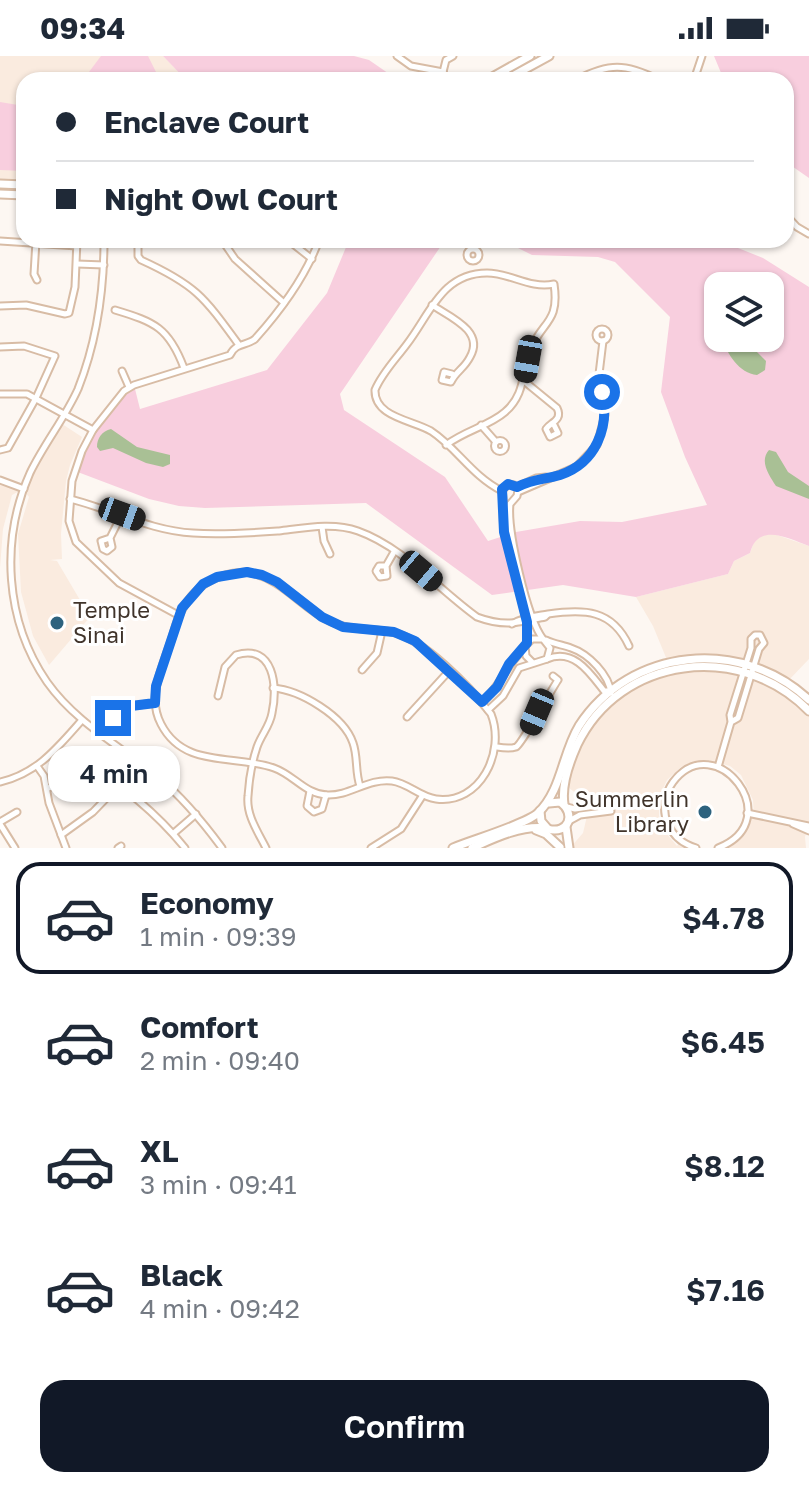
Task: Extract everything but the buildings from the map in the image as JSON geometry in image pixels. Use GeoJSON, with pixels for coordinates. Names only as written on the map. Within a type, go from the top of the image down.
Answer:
{"type":"FeatureCollection","features":[{"type":"Feature","properties":{"kind":"main road"},"geometry":{"type":"LineString","coordinates":[[502,72],[530,56]]}},
{"type":"Feature","properties":{"kind":"main road"},"geometry":{"type":"LineString","coordinates":[[521,62],[549,56]]}},
{"type":"Feature","properties":{"kind":"main road"},"geometry":{"type":"LineString","coordinates":[[453,848],[527,820],[540,811],[555,791],[563,759],[589,713],[643,671],[676,661],[715,658],[784,681],[809,700]]}},
{"type":"Feature","properties":{"kind":"main road"},"geometry":{"type":"LineString","coordinates":[[749,668],[784,689],[809,711]]}},
{"type":"Feature","properties":{"kind":"main road"},"geometry":{"type":"LineString","coordinates":[[569,848],[564,786],[575,751],[588,726],[613,694]]}},
{"type":"Feature","properties":{"kind":"main road"},"geometry":{"type":"LineString","coordinates":[[548,803],[557,801],[566,806]]}},
{"type":"Feature","properties":{"kind":"main road"},"geometry":{"type":"LineString","coordinates":[[540,811],[541,821],[560,848]]}},
{"type":"Feature","properties":{"kind":"main road"},"geometry":{"type":"LineString","coordinates":[[472,848],[526,829],[558,831],[568,824]]}},
{"type":"Feature","properties":{"kind":"main road"},"geometry":{"type":"LineString","coordinates":[[526,829],[546,834],[560,848]]}},
{"type":"Feature","properties":{"kind":"street"},"geometry":{"type":"LineString","coordinates":[[397,56],[411,66],[443,72],[446,60],[453,56]]}},
{"type":"Feature","properties":{"kind":"street"},"geometry":{"type":"LineString","coordinates":[[591,72],[624,66],[643,72]]}},
{"type":"Feature","properties":{"kind":"street"},"geometry":{"type":"LineString","coordinates":[[36,248],[34,274],[37,280]]}},
{"type":"Feature","properties":{"kind":"street"},"geometry":{"type":"LineString","coordinates":[[0,306],[26,305],[69,313],[75,287],[77,248]]}},
{"type":"Feature","properties":{"kind":"street"},"geometry":{"type":"LineString","coordinates":[[104,248],[95,332],[82,379],[24,489],[11,540],[10,575],[16,611],[25,640],[40,670],[59,697],[82,720],[158,777],[196,814],[222,847]]}},
{"type":"Feature","properties":{"kind":"street"},"geometry":{"type":"LineString","coordinates":[[139,248],[140,259],[174,275],[197,291],[239,345]]}},
{"type":"Feature","properties":{"kind":"street"},"geometry":{"type":"LineString","coordinates":[[227,248],[235,259],[284,303]]}},
{"type":"Feature","properties":{"kind":"street"},"geometry":{"type":"LineString","coordinates":[[298,248],[312,260]]}},
{"type":"Feature","properties":{"kind":"street"},"geometry":{"type":"LineString","coordinates":[[178,615],[119,583],[83,550],[71,533],[69,521],[75,471],[93,430],[129,387],[230,355],[239,345],[255,339],[284,303],[312,260],[316,248]]}},
{"type":"Feature","properties":{"kind":"street"},"geometry":{"type":"LineString","coordinates":[[474,260],[475,274]]}},
{"type":"Feature","properties":{"kind":"street"},"geometry":{"type":"LineString","coordinates":[[77,264],[104,265]]}},
{"type":"Feature","properties":{"kind":"street"},"geometry":{"type":"LineString","coordinates":[[446,445],[463,433],[499,417],[509,410],[520,394],[530,350],[553,316],[554,284],[534,285],[498,274],[475,274],[450,285],[432,305],[409,343],[376,386],[375,399],[385,411],[427,429],[477,475],[502,491],[504,532],[530,619],[550,648],[547,659]]}},
{"type":"Feature","properties":{"kind":"street"},"geometry":{"type":"LineString","coordinates":[[432,305],[468,329],[473,338],[469,360],[452,374]]}},
{"type":"Feature","properties":{"kind":"street"},"geometry":{"type":"LineString","coordinates":[[115,310],[145,319],[161,329],[174,344],[184,368]]}},
{"type":"Feature","properties":{"kind":"street"},"geometry":{"type":"LineString","coordinates":[[533,663],[526,656],[530,619],[509,521],[510,504],[517,490],[569,471],[582,463],[600,438],[605,415],[599,374],[603,341]]}},
{"type":"Feature","properties":{"kind":"street"},"geometry":{"type":"LineString","coordinates":[[0,347],[24,346],[55,356],[36,398],[3,450]]}},
{"type":"Feature","properties":{"kind":"street"},"geometry":{"type":"LineString","coordinates":[[122,371],[129,387]]}},
{"type":"Feature","properties":{"kind":"street"},"geometry":{"type":"LineString","coordinates":[[524,381],[558,408],[559,415],[554,425]]}},
{"type":"Feature","properties":{"kind":"street"},"geometry":{"type":"LineString","coordinates":[[0,394],[18,392],[36,398],[93,430]]}},
{"type":"Feature","properties":{"kind":"street"},"geometry":{"type":"LineString","coordinates":[[481,425],[496,442]]}},
{"type":"Feature","properties":{"kind":"street"},"geometry":{"type":"LineString","coordinates":[[0,480],[24,489]]}},
{"type":"Feature","properties":{"kind":"street"},"geometry":{"type":"LineString","coordinates":[[502,491],[508,484],[517,490]]}},
{"type":"Feature","properties":{"kind":"street"},"geometry":{"type":"LineString","coordinates":[[70,499],[190,533],[234,534],[322,527],[354,530],[394,552],[477,617],[511,624],[573,610],[597,614],[615,624],[629,646]]}},
{"type":"Feature","properties":{"kind":"street"},"geometry":{"type":"LineString","coordinates":[[110,538],[122,514]]}},
{"type":"Feature","properties":{"kind":"street"},"geometry":{"type":"LineString","coordinates":[[322,527],[330,554]]}},
{"type":"Feature","properties":{"kind":"street"},"geometry":{"type":"LineString","coordinates":[[386,566],[394,552]]}},
{"type":"Feature","properties":{"kind":"street"},"geometry":{"type":"LineString","coordinates":[[247,572],[277,582],[329,621],[357,630],[382,631],[415,641],[488,710],[495,725],[497,747],[487,771],[467,791],[441,800],[390,780],[374,781],[348,792],[326,795],[310,791],[274,768],[212,760],[192,754],[167,734],[155,703],[156,686],[178,615],[191,595],[203,584],[225,575],[247,572]]}},
{"type":"Feature","properties":{"kind":"street"},"geometry":{"type":"LineString","coordinates":[[362,670],[377,653],[382,631]]}},
{"type":"Feature","properties":{"kind":"street"},"geometry":{"type":"LineString","coordinates":[[718,767],[731,722],[738,718],[749,668],[751,638],[759,635],[764,641],[749,668]]}},
{"type":"Feature","properties":{"kind":"street"},"geometry":{"type":"LineString","coordinates":[[482,702],[497,687],[512,660],[534,638],[570,647],[586,656],[611,685],[613,694]]}},
{"type":"Feature","properties":{"kind":"street"},"geometry":{"type":"LineString","coordinates":[[218,696],[227,662],[242,653],[259,655],[268,662],[273,673],[273,712],[257,745],[248,807],[266,848]]}},
{"type":"Feature","properties":{"kind":"street"},"geometry":{"type":"LineString","coordinates":[[488,710],[503,696],[517,670],[559,655],[576,660],[604,691],[613,694]]}},
{"type":"Feature","properties":{"kind":"street"},"geometry":{"type":"LineString","coordinates":[[407,717],[449,671]]}},
{"type":"Feature","properties":{"kind":"street"},"geometry":{"type":"LineString","coordinates":[[497,747],[513,748],[523,742],[537,712],[558,680],[553,676]]}},
{"type":"Feature","properties":{"kind":"street"},"geometry":{"type":"LineString","coordinates":[[273,688],[297,693],[344,725],[353,741],[360,786]]}},
{"type":"Feature","properties":{"kind":"street"},"geometry":{"type":"LineString","coordinates":[[113,718],[123,707],[155,703]]}},
{"type":"Feature","properties":{"kind":"street"},"geometry":{"type":"LineString","coordinates":[[0,782],[37,766],[82,720]]}},
{"type":"Feature","properties":{"kind":"street"},"geometry":{"type":"LineString","coordinates":[[48,788],[59,785],[84,760],[120,784],[174,833],[185,848]]}},
{"type":"Feature","properties":{"kind":"street"},"geometry":{"type":"LineString","coordinates":[[37,766],[48,788],[49,803],[66,848]]}},
{"type":"Feature","properties":{"kind":"street"},"geometry":{"type":"LineString","coordinates":[[696,848],[682,845],[671,831],[665,817],[665,803],[669,789],[677,778],[700,766],[718,767],[730,774],[740,783],[747,799],[747,813],[737,835],[718,848]]}},
{"type":"Feature","properties":{"kind":"street"},"geometry":{"type":"LineString","coordinates":[[61,835],[93,812],[120,784]]}},
{"type":"Feature","properties":{"kind":"street"},"geometry":{"type":"LineString","coordinates":[[310,791],[307,806],[314,812],[322,809],[326,795]]}},
{"type":"Feature","properties":{"kind":"street"},"geometry":{"type":"LineString","coordinates":[[371,848],[401,829],[423,795]]}},
{"type":"Feature","properties":{"kind":"street"},"geometry":{"type":"LineString","coordinates":[[566,806],[575,809],[610,808],[580,815],[568,824]]}},
{"type":"Feature","properties":{"kind":"street"},"geometry":{"type":"LineString","coordinates":[[15,848],[0,823],[17,812]]}},
{"type":"Feature","properties":{"kind":"street"},"geometry":{"type":"LineString","coordinates":[[747,813],[809,828]]}},
{"type":"Feature","properties":{"kind":"street"},"geometry":{"type":"LineString","coordinates":[[174,833],[196,814]]}},
{"type":"Feature","properties":{"kind":"shaded area"},"geometry":{"type":"Polygon","coordinates":[[[0,56],[163,56],[178,72],[16,72],[16,179],[0,179],[0,56]]]}},
{"type":"Feature","properties":{"kind":"shaded area"},"geometry":{"type":"Polygon","coordinates":[[[101,56],[148,56],[156,72],[89,72],[101,56]]]}},
{"type":"Feature","properties":{"kind":"shaded area"},"geometry":{"type":"Polygon","coordinates":[[[163,56],[354,56],[369,60],[386,72],[178,72],[163,56]]]}},
{"type":"Feature","properties":{"kind":"shaded area"},"geometry":{"type":"Polygon","coordinates":[[[714,56],[809,56],[809,178],[794,168],[794,72],[721,72],[714,56]]]}},
{"type":"Feature","properties":{"kind":"shaded area"},"geometry":{"type":"Polygon","coordinates":[[[0,102],[16,105],[16,171],[0,170],[0,102]]]}},
{"type":"Feature","properties":{"kind":"shaded area"},"geometry":{"type":"Polygon","coordinates":[[[346,248],[440,248],[340,394],[344,410],[445,477],[488,541],[516,532],[580,521],[622,522],[707,505],[661,392],[670,317],[615,262],[598,257],[532,255],[518,248],[738,248],[763,258],[809,287],[809,546],[767,535],[754,543],[750,553],[734,561],[728,574],[636,597],[563,585],[492,595],[366,503],[205,508],[179,506],[149,499],[75,471],[98,424],[134,385],[140,409],[267,370],[327,293],[346,248]]]}},
{"type":"Feature","properties":{"kind":"shaded area"},"geometry":{"type":"Polygon","coordinates":[[[728,352],[757,352],[766,361],[765,370],[757,375],[745,371],[728,352]]]}},
{"type":"Feature","properties":{"kind":"shaded area"},"geometry":{"type":"Polygon","coordinates":[[[59,422],[82,437],[66,481],[62,559],[50,560],[57,561],[90,617],[49,665],[33,636],[21,592],[18,534],[29,497],[23,489],[12,495],[3,529],[0,568],[0,480],[24,488],[59,422]]]}},
{"type":"Feature","properties":{"kind":"shaded area"},"geometry":{"type":"Polygon","coordinates":[[[111,429],[137,447],[170,455],[170,464],[163,467],[146,463],[113,448],[100,451],[97,447],[99,438],[111,429]]]}},
{"type":"Feature","properties":{"kind":"shaded area"},"geometry":{"type":"Polygon","coordinates":[[[769,450],[776,452],[788,472],[809,486],[809,499],[776,486],[765,463],[769,450]]]}},
{"type":"Feature","properties":{"kind":"shaded area"},"geometry":{"type":"Polygon","coordinates":[[[764,534],[774,534],[809,546],[809,659],[788,681],[752,664],[723,657],[693,656],[667,660],[653,626],[636,597],[728,574],[734,561],[750,553],[754,541],[764,534]]]}},
{"type":"Feature","properties":{"kind":"shaded area"},"geometry":{"type":"Polygon","coordinates":[[[721,669],[774,685],[809,714],[809,822],[806,848],[724,848],[742,834],[749,818],[754,817],[753,800],[741,775],[730,766],[707,760],[681,767],[667,780],[659,797],[659,816],[666,833],[677,846],[679,843],[688,848],[570,848],[583,833],[587,816],[581,797],[565,785],[589,726],[630,689],[667,673],[721,669]]]}},
{"type":"Feature","properties":{"kind":"place","name":"Temple Sinai"},"geometry":{"type":"Point","coordinates":[57,623]}},
{"type":"Feature","properties":{"kind":"place","name":"Summerlin Library"},"geometry":{"type":"Point","coordinates":[705,812]}},
{"type":"Feature","properties":{"kind":"route"},"geometry":{"type":"LineString","coordinates":[[113,718],[123,707],[155,703],[158,678],[178,615],[191,595],[217,577],[247,572],[277,582],[322,617],[343,627],[394,632],[415,641],[482,702],[497,687],[509,664],[527,643],[527,622],[504,532],[502,489],[508,484],[517,487],[536,478],[562,474],[588,457],[600,438],[604,423],[602,392]]}}]}
